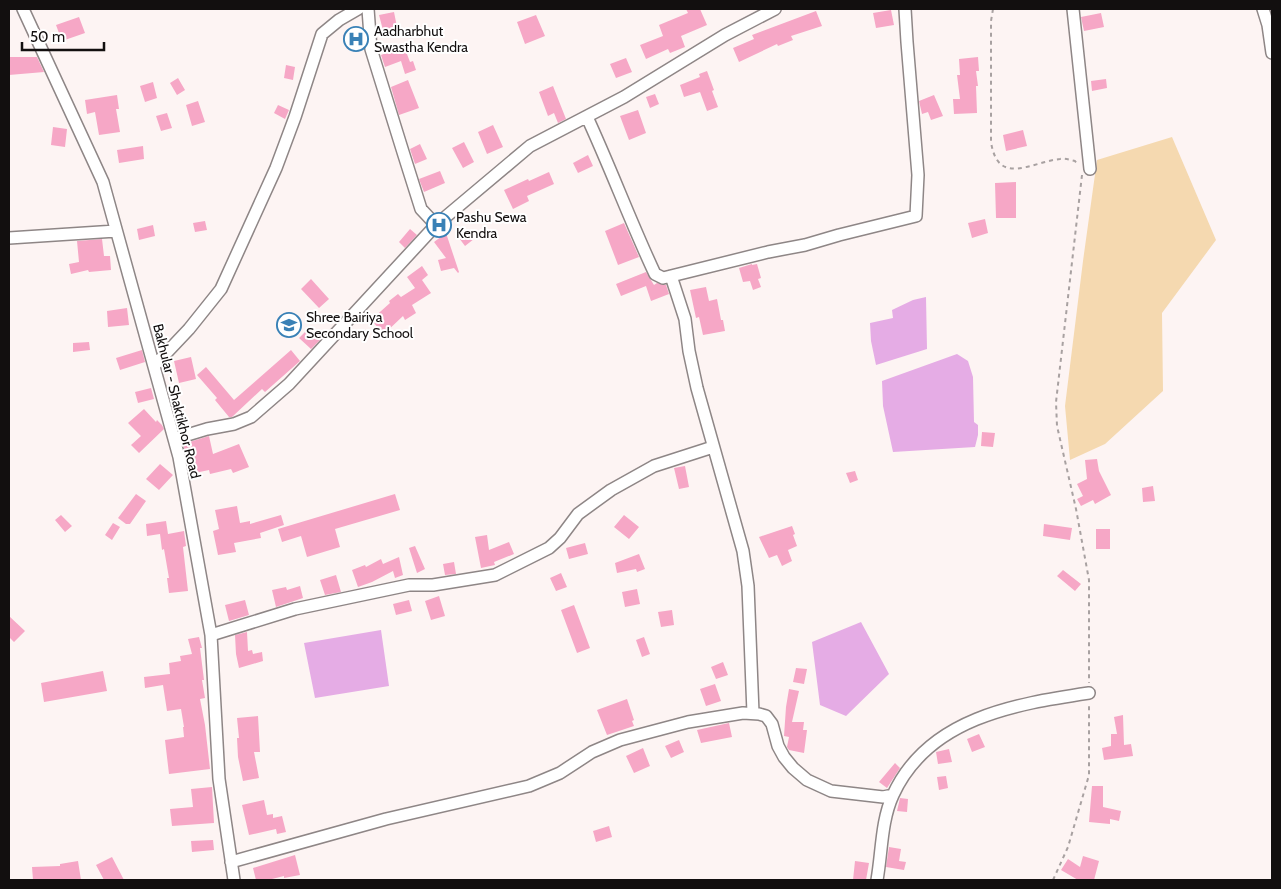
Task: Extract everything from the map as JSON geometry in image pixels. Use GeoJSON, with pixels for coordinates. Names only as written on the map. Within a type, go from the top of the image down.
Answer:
{"type":"FeatureCollection","features":[{"type":"Feature","properties":{"kind":"street","name":"Bakhular - Shaktikhor Road"},"geometry":{"type":"LineString","coordinates":[[23,9],[103,182],[179,457],[211,635],[220,779],[234,880]]}},
{"type":"Feature","properties":{"kind":"street"},"geometry":{"type":"LineString","coordinates":[[154,366],[189,329],[221,289],[276,168],[322,34],[338,20],[358,9]]}},
{"type":"Feature","properties":{"kind":"street"},"geometry":{"type":"LineString","coordinates":[[368,9],[371,48],[403,152],[421,209],[436,225]]}},
{"type":"Feature","properties":{"kind":"street"},"geometry":{"type":"LineString","coordinates":[[174,439],[207,429],[234,424],[251,417],[289,384],[436,225],[530,146],[624,97],[725,35],[775,9]]}},
{"type":"Feature","properties":{"kind":"street"},"geometry":{"type":"LineString","coordinates":[[587,117],[655,274],[663,278],[768,252],[805,245],[916,216],[918,175],[905,9]]}},
{"type":"Feature","properties":{"kind":"street"},"geometry":{"type":"LineString","coordinates":[[1073,9],[1084,169]]}},
{"type":"Feature","properties":{"kind":"street"},"geometry":{"type":"LineString","coordinates":[[1263,9],[1268,25],[1272,53]]}},
{"type":"Feature","properties":{"kind":"street"},"geometry":{"type":"LineString","coordinates":[[9,238],[116,231]]}},
{"type":"Feature","properties":{"kind":"street"},"geometry":{"type":"LineString","coordinates":[[671,276],[685,319],[693,370],[713,447],[743,551],[748,586],[753,713]]}},
{"type":"Feature","properties":{"kind":"street"},"geometry":{"type":"LineString","coordinates":[[211,635],[294,609],[409,585],[433,585],[495,575],[549,548],[560,538],[578,514],[611,490],[654,466],[713,447]]}},
{"type":"Feature","properties":{"kind":"street"},"geometry":{"type":"LineString","coordinates":[[879,879],[885,821],[893,795],[905,774],[926,748],[952,730],[973,720],[1043,700],[1089,692]]}},
{"type":"Feature","properties":{"kind":"street"},"geometry":{"type":"LineString","coordinates":[[231,862],[386,819],[529,786],[560,773],[592,752],[620,740],[660,728],[718,716],[753,713],[766,716],[772,724],[778,746],[792,768],[807,780],[831,791],[883,797],[893,795]]}},
{"type":"Feature","properties":{"kind":"path"},"geometry":{"type":"LineString","coordinates":[[993,9],[991,29],[991,142],[997,162],[1004,167],[1016,169],[1061,158],[1075,161],[1084,169],[1056,402],[1058,426],[1089,580],[1089,775],[1068,847],[1053,880]]}},
{"type":"Feature","properties":{"kind":"shaded area"},"geometry":{"type":"Polygon","coordinates":[[[1172,137],[1216,240],[1162,313],[1163,391],[1105,444],[1070,460],[1065,406],[1097,160],[1172,137]]]}},
{"type":"Feature","properties":{"kind":"shaded area"},"geometry":{"type":"Polygon","coordinates":[[[926,297],[927,349],[876,365],[871,341],[870,323],[893,318],[892,310],[913,300],[926,297]]]}},
{"type":"Feature","properties":{"kind":"shaded area"},"geometry":{"type":"Polygon","coordinates":[[[957,354],[968,361],[973,377],[974,422],[978,425],[975,447],[893,452],[883,406],[882,381],[957,354]]]}},
{"type":"Feature","properties":{"kind":"shaded area"},"geometry":{"type":"Polygon","coordinates":[[[861,622],[889,674],[846,716],[820,705],[812,642],[861,622]]]}},
{"type":"Feature","properties":{"kind":"shaded area"},"geometry":{"type":"Polygon","coordinates":[[[381,630],[389,686],[315,698],[304,643],[381,630]]]}},
{"type":"Feature","properties":{"kind":"building"},"geometry":{"type":"Polygon","coordinates":[[[686,9],[700,9],[707,25],[681,36],[685,47],[670,53],[668,49],[646,59],[640,45],[663,36],[659,25],[688,13],[686,9]]]}},
{"type":"Feature","properties":{"kind":"building"},"geometry":{"type":"Polygon","coordinates":[[[891,10],[894,25],[876,28],[873,13],[891,10]]]}},
{"type":"Feature","properties":{"kind":"building"},"geometry":{"type":"Polygon","coordinates":[[[816,11],[822,26],[791,36],[793,40],[778,46],[777,44],[739,62],[733,48],[754,39],[752,35],[816,11]]]}},
{"type":"Feature","properties":{"kind":"building"},"geometry":{"type":"Polygon","coordinates":[[[394,12],[397,27],[383,30],[379,15],[394,12]]]}},
{"type":"Feature","properties":{"kind":"building"},"geometry":{"type":"Polygon","coordinates":[[[1101,13],[1104,27],[1084,31],[1081,17],[1101,13]]]}},
{"type":"Feature","properties":{"kind":"building"},"geometry":{"type":"Polygon","coordinates":[[[536,15],[545,36],[525,44],[517,22],[536,15]]]}},
{"type":"Feature","properties":{"kind":"building"},"geometry":{"type":"Polygon","coordinates":[[[79,17],[85,33],[62,41],[56,25],[79,17]]]}},
{"type":"Feature","properties":{"kind":"building"},"geometry":{"type":"Polygon","coordinates":[[[361,29],[363,44],[347,49],[343,35],[361,29]]]}},
{"type":"Feature","properties":{"kind":"building"},"geometry":{"type":"Polygon","coordinates":[[[404,46],[410,62],[413,61],[416,70],[405,74],[401,61],[385,67],[381,55],[404,46]]]}},
{"type":"Feature","properties":{"kind":"building"},"geometry":{"type":"Polygon","coordinates":[[[9,57],[37,57],[44,72],[9,75],[9,57]]]}},
{"type":"Feature","properties":{"kind":"building"},"geometry":{"type":"Polygon","coordinates":[[[978,57],[979,71],[976,71],[978,86],[976,86],[977,113],[954,114],[953,99],[960,99],[957,75],[960,75],[959,59],[978,57]]]}},
{"type":"Feature","properties":{"kind":"building"},"geometry":{"type":"Polygon","coordinates":[[[626,58],[632,72],[616,78],[610,64],[626,58]]]}},
{"type":"Feature","properties":{"kind":"building"},"geometry":{"type":"Polygon","coordinates":[[[286,65],[295,67],[293,80],[284,78],[286,65]]]}},
{"type":"Feature","properties":{"kind":"building"},"geometry":{"type":"Polygon","coordinates":[[[707,71],[718,107],[707,111],[700,92],[684,97],[680,85],[700,77],[699,74],[707,71]]]}},
{"type":"Feature","properties":{"kind":"building"},"geometry":{"type":"Polygon","coordinates":[[[178,78],[185,90],[177,95],[170,83],[178,78]]]}},
{"type":"Feature","properties":{"kind":"building"},"geometry":{"type":"Polygon","coordinates":[[[1106,79],[1107,88],[1092,91],[1091,81],[1106,79]]]}},
{"type":"Feature","properties":{"kind":"building"},"geometry":{"type":"Polygon","coordinates":[[[408,80],[419,108],[399,115],[391,87],[408,80]]]}},
{"type":"Feature","properties":{"kind":"building"},"geometry":{"type":"Polygon","coordinates":[[[153,82],[157,98],[145,102],[140,86],[153,82]]]}},
{"type":"Feature","properties":{"kind":"building"},"geometry":{"type":"Polygon","coordinates":[[[553,86],[566,119],[558,123],[554,113],[548,116],[539,92],[553,86]]]}},
{"type":"Feature","properties":{"kind":"building"},"geometry":{"type":"Polygon","coordinates":[[[655,94],[659,104],[650,108],[646,97],[655,94]]]}},
{"type":"Feature","properties":{"kind":"building"},"geometry":{"type":"Polygon","coordinates":[[[117,95],[119,109],[116,109],[120,132],[99,135],[95,112],[87,114],[85,100],[117,95]]]}},
{"type":"Feature","properties":{"kind":"building"},"geometry":{"type":"Polygon","coordinates":[[[934,95],[943,116],[931,120],[928,112],[922,114],[919,101],[934,95]]]}},
{"type":"Feature","properties":{"kind":"building"},"geometry":{"type":"Polygon","coordinates":[[[198,101],[205,122],[192,126],[186,105],[198,101]]]}},
{"type":"Feature","properties":{"kind":"building"},"geometry":{"type":"Polygon","coordinates":[[[278,105],[289,110],[285,119],[274,113],[278,105]]]}},
{"type":"Feature","properties":{"kind":"building"},"geometry":{"type":"Polygon","coordinates":[[[638,110],[646,133],[629,140],[620,116],[638,110]]]}},
{"type":"Feature","properties":{"kind":"building"},"geometry":{"type":"Polygon","coordinates":[[[167,113],[172,128],[161,131],[156,116],[167,113]]]}},
{"type":"Feature","properties":{"kind":"building"},"geometry":{"type":"Polygon","coordinates":[[[493,125],[503,147],[487,154],[478,132],[493,125]]]}},
{"type":"Feature","properties":{"kind":"building"},"geometry":{"type":"Polygon","coordinates":[[[53,127],[67,129],[65,147],[51,145],[53,127]]]}},
{"type":"Feature","properties":{"kind":"building"},"geometry":{"type":"Polygon","coordinates":[[[1023,130],[1027,146],[1006,151],[1003,135],[1023,130]]]}},
{"type":"Feature","properties":{"kind":"building"},"geometry":{"type":"Polygon","coordinates":[[[464,142],[474,162],[463,168],[452,148],[464,142]]]}},
{"type":"Feature","properties":{"kind":"building"},"geometry":{"type":"Polygon","coordinates":[[[420,144],[427,159],[415,164],[410,149],[420,144]]]}},
{"type":"Feature","properties":{"kind":"building"},"geometry":{"type":"Polygon","coordinates":[[[143,146],[144,159],[119,163],[117,150],[143,146]]]}},
{"type":"Feature","properties":{"kind":"building"},"geometry":{"type":"Polygon","coordinates":[[[588,155],[593,166],[578,173],[573,163],[588,155]]]}},
{"type":"Feature","properties":{"kind":"building"},"geometry":{"type":"Polygon","coordinates":[[[440,171],[445,183],[424,192],[419,179],[440,171]]]}},
{"type":"Feature","properties":{"kind":"building"},"geometry":{"type":"Polygon","coordinates":[[[549,172],[554,184],[527,196],[529,201],[513,209],[504,190],[549,172]]]}},
{"type":"Feature","properties":{"kind":"building"},"geometry":{"type":"Polygon","coordinates":[[[1016,182],[1016,218],[996,218],[995,183],[1016,182]]]}},
{"type":"Feature","properties":{"kind":"building"},"geometry":{"type":"Polygon","coordinates":[[[985,219],[988,233],[972,238],[968,223],[985,219]]]}},
{"type":"Feature","properties":{"kind":"building"},"geometry":{"type":"Polygon","coordinates":[[[205,221],[207,230],[195,232],[193,223],[205,221]]]}},
{"type":"Feature","properties":{"kind":"building"},"geometry":{"type":"Polygon","coordinates":[[[624,223],[639,257],[618,265],[605,231],[624,223]]]}},
{"type":"Feature","properties":{"kind":"building"},"geometry":{"type":"Polygon","coordinates":[[[153,225],[155,236],[139,240],[137,229],[153,225]]]}},
{"type":"Feature","properties":{"kind":"building"},"geometry":{"type":"Polygon","coordinates":[[[410,229],[417,235],[405,248],[399,242],[410,229]]]}},
{"type":"Feature","properties":{"kind":"building"},"geometry":{"type":"Polygon","coordinates":[[[468,231],[474,239],[465,246],[459,238],[468,231]]]}},
{"type":"Feature","properties":{"kind":"building"},"geometry":{"type":"Polygon","coordinates":[[[446,233],[458,273],[454,268],[441,271],[438,260],[446,258],[434,242],[446,233]]]}},
{"type":"Feature","properties":{"kind":"building"},"geometry":{"type":"Polygon","coordinates":[[[102,239],[104,256],[110,256],[111,270],[89,272],[88,270],[71,274],[69,264],[79,262],[77,241],[102,239]]]}},
{"type":"Feature","properties":{"kind":"building"},"geometry":{"type":"Polygon","coordinates":[[[757,264],[761,278],[758,279],[761,287],[753,290],[750,281],[743,282],[739,268],[757,264]]]}},
{"type":"Feature","properties":{"kind":"building"},"geometry":{"type":"Polygon","coordinates":[[[422,266],[428,275],[422,280],[431,293],[412,305],[416,313],[405,320],[403,316],[384,334],[371,320],[398,294],[401,297],[415,288],[407,277],[422,266]]]}},
{"type":"Feature","properties":{"kind":"building"},"geometry":{"type":"Polygon","coordinates":[[[646,272],[654,285],[657,283],[666,285],[669,294],[651,301],[646,286],[621,296],[616,284],[646,272]]]}},
{"type":"Feature","properties":{"kind":"building"},"geometry":{"type":"Polygon","coordinates":[[[311,279],[329,299],[319,308],[301,289],[311,279]]]}},
{"type":"Feature","properties":{"kind":"building"},"geometry":{"type":"Polygon","coordinates":[[[706,287],[709,301],[717,299],[725,331],[703,335],[699,317],[696,318],[690,290],[706,287]]]}},
{"type":"Feature","properties":{"kind":"building"},"geometry":{"type":"Polygon","coordinates":[[[127,308],[129,325],[108,327],[107,311],[127,308]]]}},
{"type":"Feature","properties":{"kind":"building"},"geometry":{"type":"Polygon","coordinates":[[[308,329],[320,340],[311,349],[299,338],[308,329]]]}},
{"type":"Feature","properties":{"kind":"building"},"geometry":{"type":"Polygon","coordinates":[[[89,342],[90,350],[73,352],[73,343],[89,342]]]}},
{"type":"Feature","properties":{"kind":"building"},"geometry":{"type":"Polygon","coordinates":[[[142,350],[145,362],[120,370],[116,358],[142,350]]]}},
{"type":"Feature","properties":{"kind":"building"},"geometry":{"type":"Polygon","coordinates":[[[291,350],[300,361],[265,392],[262,389],[232,417],[229,417],[215,400],[217,398],[197,375],[206,367],[234,400],[291,350]]]}},
{"type":"Feature","properties":{"kind":"building"},"geometry":{"type":"Polygon","coordinates":[[[191,357],[196,379],[179,383],[174,361],[191,357]]]}},
{"type":"Feature","properties":{"kind":"building"},"geometry":{"type":"Polygon","coordinates":[[[151,388],[154,399],[138,403],[135,392],[151,388]]]}},
{"type":"Feature","properties":{"kind":"building"},"geometry":{"type":"Polygon","coordinates":[[[144,409],[164,429],[139,453],[131,445],[141,436],[128,423],[144,409]]]}},
{"type":"Feature","properties":{"kind":"building"},"geometry":{"type":"Polygon","coordinates":[[[982,432],[995,433],[993,447],[981,446],[982,432]]]}},
{"type":"Feature","properties":{"kind":"building"},"geometry":{"type":"Polygon","coordinates":[[[209,436],[213,454],[239,444],[249,467],[233,473],[231,469],[210,474],[209,470],[190,474],[183,444],[209,436]]]}},
{"type":"Feature","properties":{"kind":"building"},"geometry":{"type":"Polygon","coordinates":[[[1097,459],[1099,471],[1111,495],[1095,504],[1093,500],[1081,506],[1077,499],[1083,496],[1077,484],[1087,479],[1085,460],[1097,459]]]}},
{"type":"Feature","properties":{"kind":"building"},"geometry":{"type":"Polygon","coordinates":[[[160,464],[173,475],[159,490],[146,479],[160,464]]]}},
{"type":"Feature","properties":{"kind":"building"},"geometry":{"type":"Polygon","coordinates":[[[685,466],[689,487],[679,489],[674,468],[685,466]]]}},
{"type":"Feature","properties":{"kind":"building"},"geometry":{"type":"Polygon","coordinates":[[[855,471],[858,480],[850,483],[846,473],[855,471]]]}},
{"type":"Feature","properties":{"kind":"building"},"geometry":{"type":"Polygon","coordinates":[[[1153,486],[1155,501],[1143,502],[1142,488],[1153,486]]]}},
{"type":"Feature","properties":{"kind":"building"},"geometry":{"type":"Polygon","coordinates":[[[136,494],[146,501],[130,524],[126,524],[118,518],[136,494]]]}},
{"type":"Feature","properties":{"kind":"building"},"geometry":{"type":"Polygon","coordinates":[[[395,494],[400,510],[335,529],[340,547],[307,557],[301,536],[282,542],[278,529],[395,494]]]}},
{"type":"Feature","properties":{"kind":"building"},"geometry":{"type":"Polygon","coordinates":[[[237,506],[240,523],[250,521],[250,524],[281,515],[284,525],[260,533],[261,538],[234,543],[236,552],[218,555],[213,531],[219,529],[215,510],[237,506]]]}},
{"type":"Feature","properties":{"kind":"building"},"geometry":{"type":"Polygon","coordinates":[[[61,515],[72,526],[65,532],[55,520],[61,515]]]}},
{"type":"Feature","properties":{"kind":"building"},"geometry":{"type":"Polygon","coordinates":[[[624,515],[639,527],[629,539],[614,527],[624,515]]]}},
{"type":"Feature","properties":{"kind":"building"},"geometry":{"type":"Polygon","coordinates":[[[166,521],[168,534],[184,531],[186,546],[183,547],[188,591],[169,593],[167,578],[169,578],[160,534],[147,536],[146,524],[166,521]]]}},
{"type":"Feature","properties":{"kind":"building"},"geometry":{"type":"Polygon","coordinates":[[[113,523],[120,527],[112,540],[105,535],[113,523]]]}},
{"type":"Feature","properties":{"kind":"building"},"geometry":{"type":"Polygon","coordinates":[[[1044,524],[1072,528],[1070,540],[1043,536],[1044,524]]]}},
{"type":"Feature","properties":{"kind":"building"},"geometry":{"type":"Polygon","coordinates":[[[792,526],[797,546],[788,550],[792,561],[782,566],[777,555],[769,558],[759,537],[792,526]]]}},
{"type":"Feature","properties":{"kind":"building"},"geometry":{"type":"Polygon","coordinates":[[[1096,529],[1110,529],[1110,549],[1096,549],[1096,529]]]}},
{"type":"Feature","properties":{"kind":"building"},"geometry":{"type":"Polygon","coordinates":[[[487,535],[489,550],[509,542],[514,554],[494,562],[495,565],[481,568],[475,537],[487,535]]]}},
{"type":"Feature","properties":{"kind":"building"},"geometry":{"type":"Polygon","coordinates":[[[585,543],[588,554],[569,559],[566,548],[585,543]]]}},
{"type":"Feature","properties":{"kind":"building"},"geometry":{"type":"Polygon","coordinates":[[[415,546],[425,569],[417,573],[409,548],[415,546]]]}},
{"type":"Feature","properties":{"kind":"building"},"geometry":{"type":"Polygon","coordinates":[[[639,554],[645,569],[637,572],[636,569],[617,573],[615,563],[639,554]]]}},
{"type":"Feature","properties":{"kind":"building"},"geometry":{"type":"Polygon","coordinates":[[[399,557],[403,575],[395,578],[393,571],[358,587],[352,570],[365,565],[366,567],[381,559],[383,564],[399,557]]]}},
{"type":"Feature","properties":{"kind":"building"},"geometry":{"type":"Polygon","coordinates":[[[454,562],[456,574],[445,575],[443,564],[454,562]]]}},
{"type":"Feature","properties":{"kind":"building"},"geometry":{"type":"Polygon","coordinates":[[[1063,570],[1081,584],[1075,591],[1057,576],[1063,570]]]}},
{"type":"Feature","properties":{"kind":"building"},"geometry":{"type":"Polygon","coordinates":[[[561,573],[567,587],[556,591],[550,578],[561,573]]]}},
{"type":"Feature","properties":{"kind":"building"},"geometry":{"type":"Polygon","coordinates":[[[336,575],[341,592],[325,595],[320,580],[336,575]]]}},
{"type":"Feature","properties":{"kind":"building"},"geometry":{"type":"Polygon","coordinates":[[[300,586],[303,598],[276,607],[272,590],[286,587],[287,590],[300,586]]]}},
{"type":"Feature","properties":{"kind":"building"},"geometry":{"type":"Polygon","coordinates":[[[637,589],[640,604],[625,607],[622,592],[637,589]]]}},
{"type":"Feature","properties":{"kind":"building"},"geometry":{"type":"Polygon","coordinates":[[[439,596],[445,616],[431,620],[425,601],[439,596]]]}},
{"type":"Feature","properties":{"kind":"building"},"geometry":{"type":"Polygon","coordinates":[[[245,600],[249,615],[229,621],[225,605],[245,600]]]}},
{"type":"Feature","properties":{"kind":"building"},"geometry":{"type":"Polygon","coordinates":[[[409,600],[412,611],[396,615],[393,604],[409,600]]]}},
{"type":"Feature","properties":{"kind":"building"},"geometry":{"type":"Polygon","coordinates":[[[574,605],[590,648],[577,653],[561,610],[574,605]]]}},
{"type":"Feature","properties":{"kind":"building"},"geometry":{"type":"Polygon","coordinates":[[[672,610],[674,625],[661,627],[658,612],[672,610]]]}},
{"type":"Feature","properties":{"kind":"building"},"geometry":{"type":"Polygon","coordinates":[[[9,616],[25,631],[14,642],[9,637],[9,616]]]}},
{"type":"Feature","properties":{"kind":"building"},"geometry":{"type":"Polygon","coordinates":[[[247,632],[248,651],[252,650],[253,654],[262,652],[263,661],[239,668],[235,635],[247,632]]]}},
{"type":"Feature","properties":{"kind":"building"},"geometry":{"type":"Polygon","coordinates":[[[199,637],[202,648],[200,648],[205,698],[200,699],[210,769],[169,774],[165,740],[184,737],[181,709],[167,711],[163,685],[145,688],[144,677],[170,674],[169,663],[181,661],[180,656],[192,654],[188,639],[199,637]]]}},
{"type":"Feature","properties":{"kind":"building"},"geometry":{"type":"Polygon","coordinates":[[[644,637],[650,654],[642,657],[636,640],[644,637]]]}},
{"type":"Feature","properties":{"kind":"building"},"geometry":{"type":"Polygon","coordinates":[[[723,662],[728,675],[716,679],[711,667],[723,662]]]}},
{"type":"Feature","properties":{"kind":"building"},"geometry":{"type":"Polygon","coordinates":[[[796,668],[807,669],[804,684],[793,682],[796,668]]]}},
{"type":"Feature","properties":{"kind":"building"},"geometry":{"type":"Polygon","coordinates":[[[103,671],[107,691],[44,702],[41,683],[103,671]]]}},
{"type":"Feature","properties":{"kind":"building"},"geometry":{"type":"Polygon","coordinates":[[[715,684],[721,701],[706,706],[700,689],[715,684]]]}},
{"type":"Feature","properties":{"kind":"building"},"geometry":{"type":"Polygon","coordinates":[[[789,689],[799,691],[792,722],[804,722],[803,730],[807,730],[804,753],[789,750],[787,747],[789,737],[784,736],[789,689]]]}},
{"type":"Feature","properties":{"kind":"building"},"geometry":{"type":"Polygon","coordinates":[[[627,699],[634,720],[632,721],[634,726],[607,735],[597,710],[627,699]]]}},
{"type":"Feature","properties":{"kind":"building"},"geometry":{"type":"Polygon","coordinates":[[[1123,715],[1124,745],[1131,744],[1133,756],[1104,760],[1102,748],[1111,746],[1111,734],[1117,734],[1114,717],[1123,715]]]}},
{"type":"Feature","properties":{"kind":"building"},"geometry":{"type":"Polygon","coordinates":[[[258,716],[260,752],[254,752],[259,778],[243,781],[238,757],[237,718],[258,716]]]}},
{"type":"Feature","properties":{"kind":"building"},"geometry":{"type":"Polygon","coordinates":[[[729,723],[732,737],[701,743],[697,730],[729,723]]]}},
{"type":"Feature","properties":{"kind":"building"},"geometry":{"type":"Polygon","coordinates":[[[979,734],[985,747],[972,752],[967,739],[979,734]]]}},
{"type":"Feature","properties":{"kind":"building"},"geometry":{"type":"Polygon","coordinates":[[[679,740],[684,752],[671,758],[665,746],[679,740]]]}},
{"type":"Feature","properties":{"kind":"building"},"geometry":{"type":"Polygon","coordinates":[[[643,748],[650,766],[634,773],[626,756],[643,748]]]}},
{"type":"Feature","properties":{"kind":"building"},"geometry":{"type":"Polygon","coordinates":[[[949,749],[952,762],[938,764],[936,752],[949,749]]]}},
{"type":"Feature","properties":{"kind":"building"},"geometry":{"type":"Polygon","coordinates":[[[895,763],[900,768],[887,788],[879,782],[895,763]]]}},
{"type":"Feature","properties":{"kind":"building"},"geometry":{"type":"Polygon","coordinates":[[[946,776],[948,788],[939,790],[937,777],[946,776]]]}},
{"type":"Feature","properties":{"kind":"building"},"geometry":{"type":"Polygon","coordinates":[[[1092,786],[1103,786],[1103,807],[1121,811],[1119,821],[1110,819],[1110,824],[1089,822],[1092,786]]]}},
{"type":"Feature","properties":{"kind":"building"},"geometry":{"type":"Polygon","coordinates":[[[212,787],[214,823],[172,826],[170,809],[193,807],[191,789],[212,787]]]}},
{"type":"Feature","properties":{"kind":"building"},"geometry":{"type":"Polygon","coordinates":[[[900,798],[908,799],[907,812],[897,811],[900,798]]]}},
{"type":"Feature","properties":{"kind":"building"},"geometry":{"type":"Polygon","coordinates":[[[264,800],[267,815],[273,814],[273,818],[282,816],[286,832],[277,834],[276,829],[249,835],[242,805],[264,800]]]}},
{"type":"Feature","properties":{"kind":"building"},"geometry":{"type":"Polygon","coordinates":[[[609,826],[612,837],[596,842],[593,831],[609,826]]]}},
{"type":"Feature","properties":{"kind":"building"},"geometry":{"type":"Polygon","coordinates":[[[213,840],[214,850],[192,852],[191,841],[213,840]]]}},
{"type":"Feature","properties":{"kind":"building"},"geometry":{"type":"Polygon","coordinates":[[[889,847],[901,849],[899,861],[906,862],[904,870],[886,867],[889,847]]]}},
{"type":"Feature","properties":{"kind":"building"},"geometry":{"type":"Polygon","coordinates":[[[295,855],[300,875],[256,880],[253,868],[295,855]]]}},
{"type":"Feature","properties":{"kind":"building"},"geometry":{"type":"Polygon","coordinates":[[[1083,856],[1099,861],[1094,880],[1078,880],[1061,870],[1068,859],[1080,867],[1083,856]]]}},
{"type":"Feature","properties":{"kind":"building"},"geometry":{"type":"Polygon","coordinates":[[[112,857],[124,880],[104,880],[96,865],[112,857]]]}},
{"type":"Feature","properties":{"kind":"building"},"geometry":{"type":"Polygon","coordinates":[[[78,861],[81,880],[33,880],[32,867],[60,866],[60,864],[78,861]]]}},
{"type":"Feature","properties":{"kind":"building"},"geometry":{"type":"Polygon","coordinates":[[[855,861],[869,863],[866,880],[853,880],[855,861]]]}},
{"type":"Feature","properties":{"kind":"place","name":"Aadharbhut Swastha Kendra"},"geometry":{"type":"Point","coordinates":[356,39]}},
{"type":"Feature","properties":{"kind":"place","name":"Pashu Sewa Kendra"},"geometry":{"type":"Point","coordinates":[439,225]}},
{"type":"Feature","properties":{"kind":"place","name":"Shree Bairiya Secondary School"},"geometry":{"type":"Point","coordinates":[289,325]}}]}
